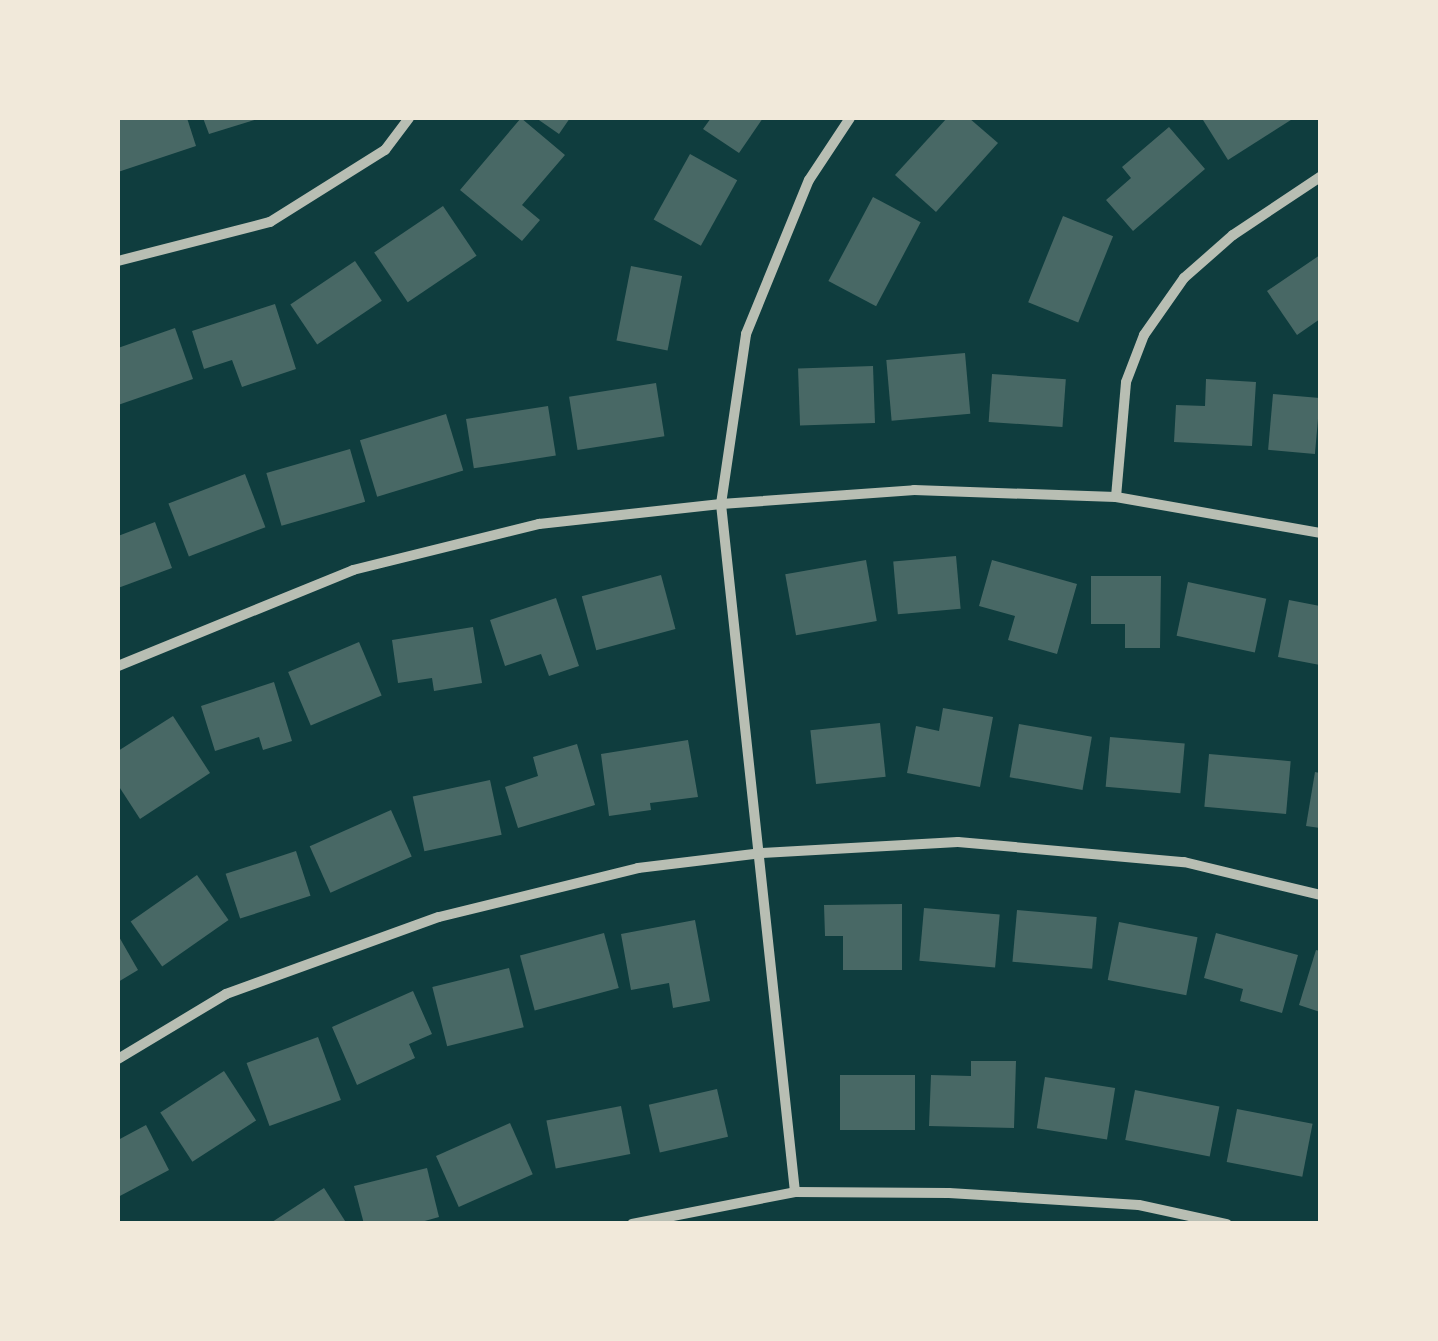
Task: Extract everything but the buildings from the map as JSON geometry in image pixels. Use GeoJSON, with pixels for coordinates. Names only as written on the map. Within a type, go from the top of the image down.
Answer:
{"type":"FeatureCollection","features":[{"type":"Feature","properties":{"kind":"street"},"geometry":{"type":"LineString","coordinates":[[118,260],[270,222],[385,150],[409,118]]}},
{"type":"Feature","properties":{"kind":"street"},"geometry":{"type":"LineString","coordinates":[[795,1192],[762,854],[721,504],[746,334],[808,180],[850,118]]}},
{"type":"Feature","properties":{"kind":"street"},"geometry":{"type":"LineString","coordinates":[[1116,497],[1126,382],[1144,336],[1184,278],[1234,235],[1320,177]]}},
{"type":"Feature","properties":{"kind":"street"},"geometry":{"type":"LineString","coordinates":[[118,666],[353,570],[539,524],[721,504],[914,490],[1116,497],[1320,532]]}},
{"type":"Feature","properties":{"kind":"street"},"geometry":{"type":"LineString","coordinates":[[118,1059],[226,994],[438,918],[638,868],[762,854],[958,842],[1184,862],[1320,895]]}},
{"type":"Feature","properties":{"kind":"street"},"geometry":{"type":"LineString","coordinates":[[632,1224],[795,1192],[949,1194],[1139,1204],[1227,1224]]}}]}
